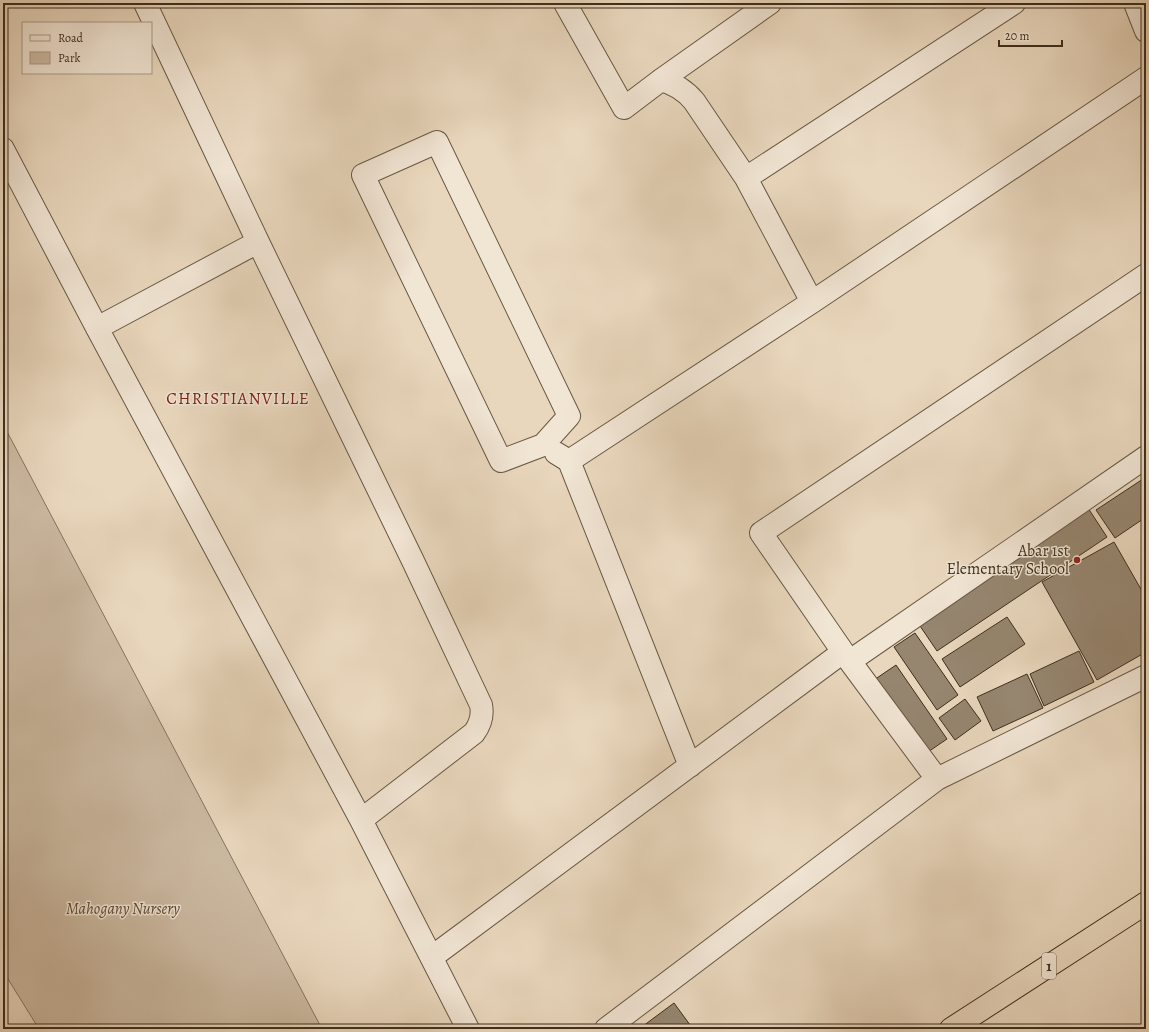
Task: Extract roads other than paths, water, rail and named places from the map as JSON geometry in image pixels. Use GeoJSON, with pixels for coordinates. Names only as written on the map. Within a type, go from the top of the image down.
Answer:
{"type":"FeatureCollection","features":[{"type":"Feature","properties":{"kind":"highway","name":"1"},"geometry":{"type":"LineString","coordinates":[[951,1029],[1146,903]]}},
{"type":"Feature","properties":{"kind":"street"},"geometry":{"type":"LineString","coordinates":[[146,3],[258,242],[413,561],[482,709],[480,724],[474,733],[361,820]]}},
{"type":"Feature","properties":{"kind":"street"},"geometry":{"type":"LineString","coordinates":[[565,3],[624,108],[770,3]]}},
{"type":"Feature","properties":{"kind":"street"},"geometry":{"type":"LineString","coordinates":[[746,178],[1014,3]]}},
{"type":"Feature","properties":{"kind":"street"},"geometry":{"type":"LineString","coordinates":[[1135,3],[1146,31]]}},
{"type":"Feature","properties":{"kind":"street"},"geometry":{"type":"LineString","coordinates":[[569,461],[812,302],[1146,78]]}},
{"type":"Feature","properties":{"kind":"street"},"geometry":{"type":"LineString","coordinates":[[661,80],[671,83],[688,94],[746,178],[812,302]]}},
{"type":"Feature","properties":{"kind":"street"},"geometry":{"type":"LineString","coordinates":[[437,142],[569,416],[543,445],[502,461],[363,176],[437,142]]}},
{"type":"Feature","properties":{"kind":"street"},"geometry":{"type":"LineString","coordinates":[[3,149],[97,328],[361,820],[468,1029]]}},
{"type":"Feature","properties":{"kind":"street"},"geometry":{"type":"LineString","coordinates":[[97,328],[258,242]]}},
{"type":"Feature","properties":{"kind":"street"},"geometry":{"type":"LineString","coordinates":[[937,779],[846,657],[761,533],[1146,275]]}},
{"type":"Feature","properties":{"kind":"street"},"geometry":{"type":"LineString","coordinates":[[543,445],[569,461],[690,766]]}},
{"type":"Feature","properties":{"kind":"street"},"geometry":{"type":"LineString","coordinates":[[432,958],[690,766],[846,657],[1146,457]]}},
{"type":"Feature","properties":{"kind":"street"},"geometry":{"type":"LineString","coordinates":[[606,1029],[937,779],[1146,676]]}},
{"type":"Feature","properties":{"kind":"place","name":"Abar 1st Elementary School"},"geometry":{"type":"Point","coordinates":[1077,560]}},
{"type":"Feature","properties":{"kind":"district","name":"CHRISTIANVILLE"},"geometry":{"type":"Point","coordinates":[238,398]}},
{"type":"Feature","properties":{"kind":"park label","name":"Mahogany Nursery"},"geometry":{"type":"Point","coordinates":[123,909]}}]}
